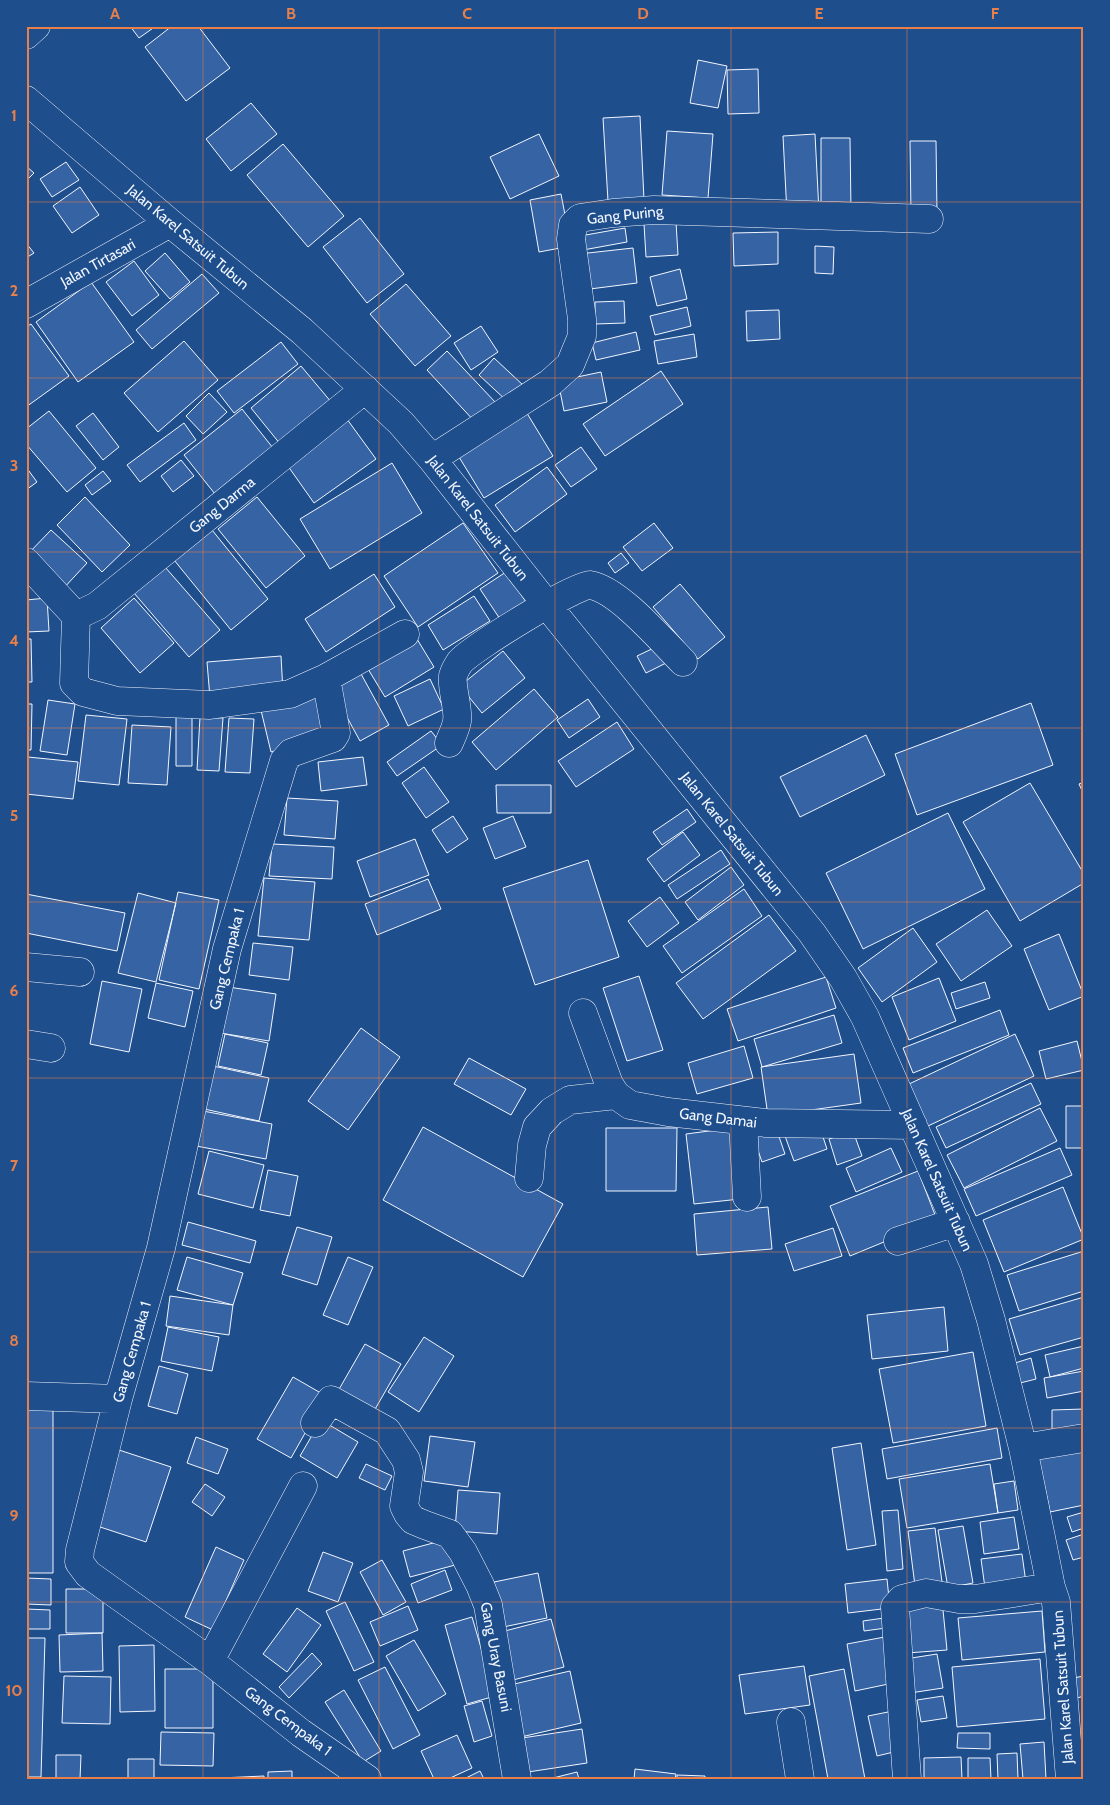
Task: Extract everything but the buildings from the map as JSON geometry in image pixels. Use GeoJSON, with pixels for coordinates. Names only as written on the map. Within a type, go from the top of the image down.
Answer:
{"type":"FeatureCollection","features":[{"type":"Feature","properties":{"kind":"street"},"geometry":{"type":"LineString","coordinates":[[26,35],[36,26]]}},
{"type":"Feature","properties":{"kind":"street","name":"Jalan Karel Satsuit Tubun"},"geometry":{"type":"LineString","coordinates":[[26,100],[170,223],[302,331],[401,423],[432,459],[547,605],[812,933],[843,978],[865,1017],[956,1222],[974,1264],[991,1320],[1023,1448],[1050,1587],[1056,1602],[1070,1779]]}},
{"type":"Feature","properties":{"kind":"street","name":"Gang Puring"},"geometry":{"type":"LineString","coordinates":[[432,459],[550,383],[570,365],[582,336],[582,319],[571,239],[573,225],[580,218],[654,210],[930,219]]}},
{"type":"Feature","properties":{"kind":"street","name":"Jalan Tirtasari"},"geometry":{"type":"LineString","coordinates":[[26,304],[170,223]]}},
{"type":"Feature","properties":{"kind":"street","name":"Gang Darma"},"geometry":{"type":"LineString","coordinates":[[76,616],[98,606],[365,389]]}},
{"type":"Feature","properties":{"kind":"street"},"geometry":{"type":"LineString","coordinates":[[26,562],[36,570],[76,616],[74,683],[83,692],[117,701],[210,705],[290,694],[326,678],[404,634]]}},
{"type":"Feature","properties":{"kind":"street"},"geometry":{"type":"LineString","coordinates":[[449,743],[457,721],[453,677],[460,662],[477,649],[547,605],[578,588],[589,585],[604,590],[619,600],[683,662]]}},
{"type":"Feature","properties":{"kind":"street","name":"Gang Cempaka 1"},"geometry":{"type":"LineString","coordinates":[[326,678],[336,733],[333,738],[291,753],[284,761],[227,949],[161,1248],[118,1399],[80,1550],[79,1562],[88,1574],[210,1661],[301,1733],[367,1779]]}},
{"type":"Feature","properties":{"kind":"street"},"geometry":{"type":"LineString","coordinates":[[26,966],[80,972]]}},
{"type":"Feature","properties":{"kind":"street"},"geometry":{"type":"LineString","coordinates":[[529,1178],[532,1144],[537,1127],[552,1111],[570,1100],[616,1095],[609,1084],[583,1013]]}},
{"type":"Feature","properties":{"kind":"street","name":"Gang Damai"},"geometry":{"type":"LineString","coordinates":[[616,1095],[630,1105],[668,1112],[743,1121],[912,1125]]}},
{"type":"Feature","properties":{"kind":"street"},"geometry":{"type":"LineString","coordinates":[[743,1121],[747,1197]]}},
{"type":"Feature","properties":{"kind":"street"},"geometry":{"type":"LineString","coordinates":[[898,1241],[956,1222]]}},
{"type":"Feature","properties":{"kind":"street"},"geometry":{"type":"LineString","coordinates":[[26,1396],[118,1399]]}},
{"type":"Feature","properties":{"kind":"street","name":"Gang Uray Basuni"},"geometry":{"type":"LineString","coordinates":[[316,1423],[331,1400],[387,1431],[406,1460],[409,1472],[404,1506],[408,1514],[413,1520],[450,1534],[472,1569],[488,1605],[517,1779]]}},
{"type":"Feature","properties":{"kind":"street"},"geometry":{"type":"LineString","coordinates":[[1023,1448],[1084,1438]]}},
{"type":"Feature","properties":{"kind":"street"},"geometry":{"type":"LineString","coordinates":[[210,1661],[303,1486]]}},
{"type":"Feature","properties":{"kind":"street"},"geometry":{"type":"LineString","coordinates":[[907,1779],[895,1607],[902,1599],[926,1593],[959,1599],[974,1599],[1050,1587]]}},
{"type":"Feature","properties":{"kind":"street"},"geometry":{"type":"LineString","coordinates":[[790,1722],[800,1779]]}}]}
